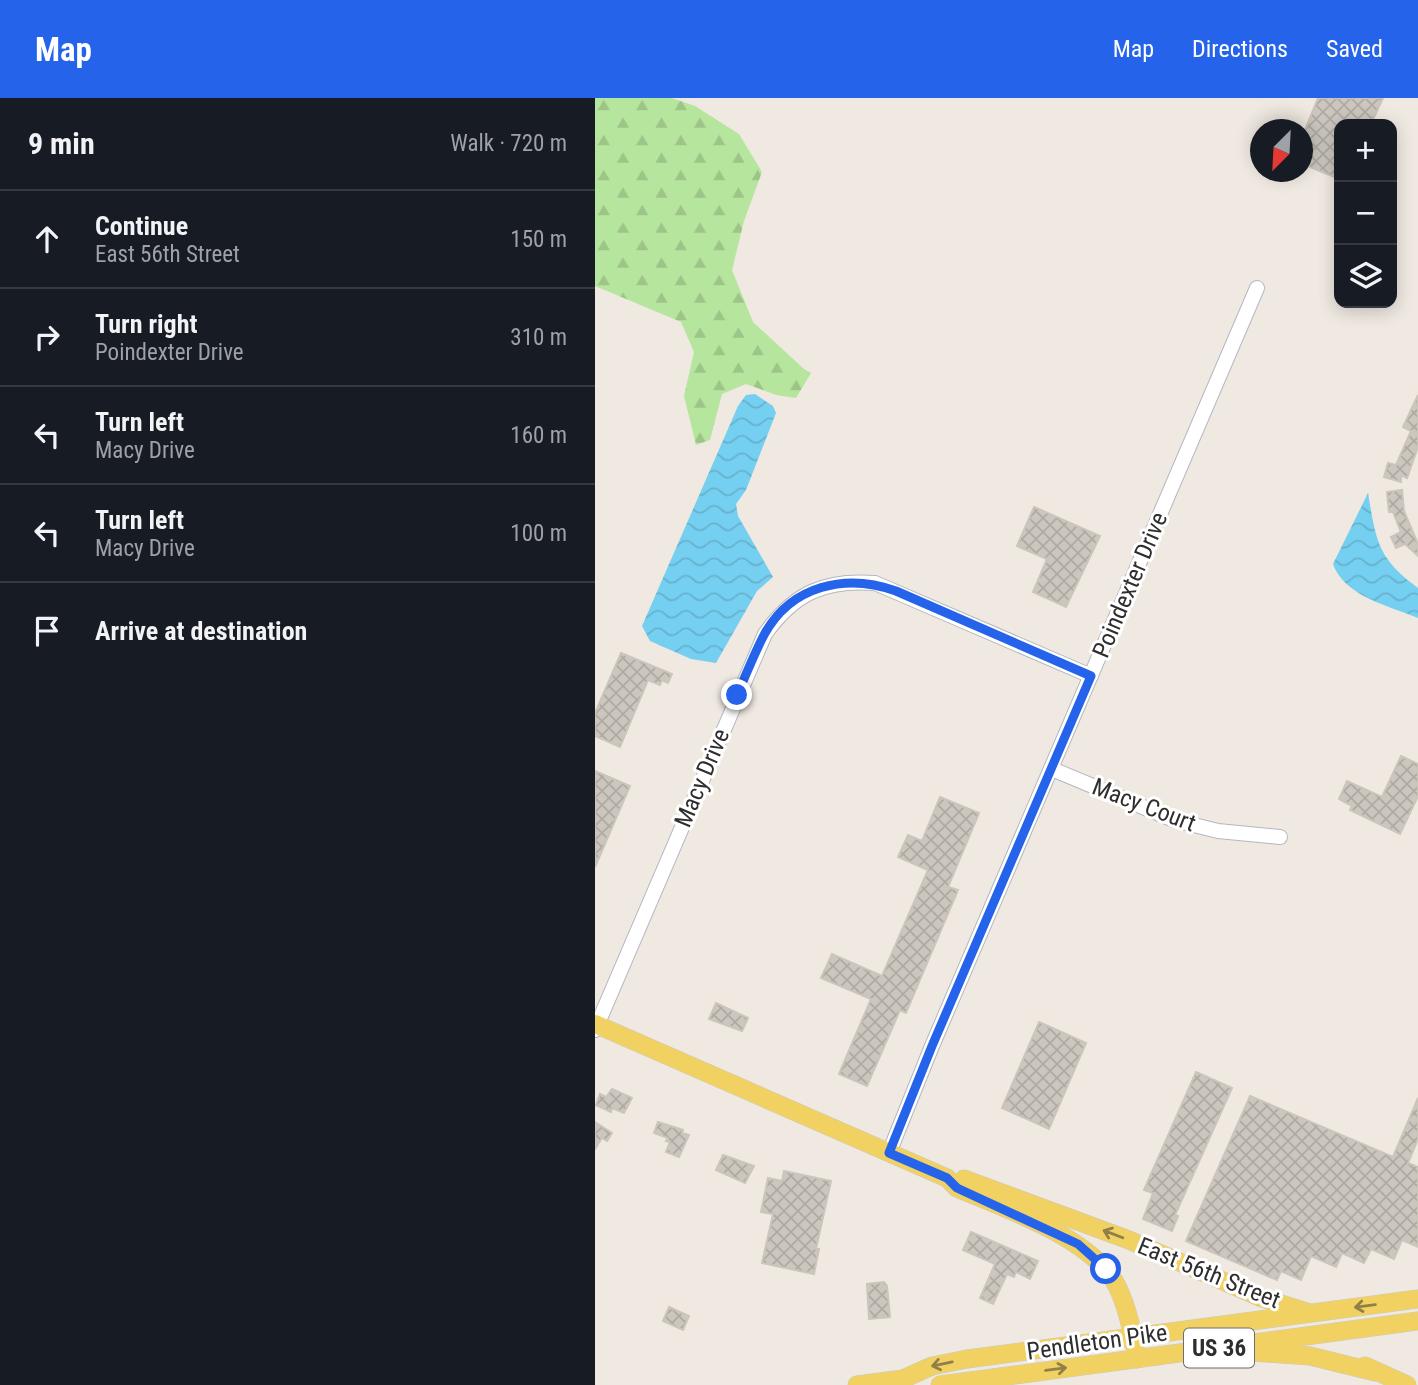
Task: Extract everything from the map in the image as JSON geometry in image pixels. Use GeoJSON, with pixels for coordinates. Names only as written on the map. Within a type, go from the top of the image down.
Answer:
{"type":"FeatureCollection","features":[{"type":"Feature","properties":{"kind":"main road","name":"East 56th Street"},"geometry":{"type":"LineString","coordinates":[[596,1027],[947,1178],[957,1188],[1078,1244],[1106,1269],[1117,1285],[1129,1316],[1137,1359]]}},
{"type":"Feature","properties":{"kind":"main road","name":"East 56th Street"},"geometry":{"type":"LineString","coordinates":[[947,1178],[960,1178],[1052,1211],[1129,1240],[1262,1298],[1313,1313]]}},
{"type":"Feature","properties":{"kind":"main road","name":"Pendleton Pike"},"geometry":{"type":"LineString","coordinates":[[904,1382],[932,1366],[967,1359],[1418,1299]]}},
{"type":"Feature","properties":{"kind":"main road","name":"Pendleton Pike"},"geometry":{"type":"LineString","coordinates":[[940,1385],[1418,1321]]}},
{"type":"Feature","properties":{"kind":"main road","name":"East 56th Street"},"geometry":{"type":"LineString","coordinates":[[1301,1336],[1407,1385]]}},
{"type":"Feature","properties":{"kind":"main road"},"geometry":{"type":"LineString","coordinates":[[1203,1350],[1287,1353],[1325,1359],[1375,1372]]}},
{"type":"Feature","properties":{"kind":"main road","name":"Pendleton Pike"},"geometry":{"type":"LineString","coordinates":[[857,1385],[904,1382],[929,1385]]}},
{"type":"Feature","properties":{"kind":"street","name":"Poindexter Drive"},"geometry":{"type":"LineString","coordinates":[[889,1153],[932,1046],[1257,288]]}},
{"type":"Feature","properties":{"kind":"street","name":"Macy Drive"},"geometry":{"type":"LineString","coordinates":[[596,1027],[765,634],[773,622],[797,599],[842,582],[875,583],[1091,676]]}},
{"type":"Feature","properties":{"kind":"street","name":"Macy Court"},"geometry":{"type":"LineString","coordinates":[[1052,769],[1174,820],[1218,831],[1280,837]]}},
{"type":"Feature","properties":{"kind":"green space"},"geometry":{"type":"Polygon","coordinates":[[[595,98],[672,98],[695,106],[739,134],[762,172],[744,221],[732,270],[753,322],[811,373],[796,398],[776,395],[746,384],[722,394],[710,440],[696,445],[684,396],[694,352],[681,322],[595,286],[595,98]]]}},
{"type":"Feature","properties":{"kind":"water"},"geometry":{"type":"Polygon","coordinates":[[[755,394],[773,406],[776,413],[746,490],[736,504],[738,516],[773,577],[757,591],[716,663],[691,659],[650,641],[642,626],[738,406],[746,395],[755,394]]]}},
{"type":"Feature","properties":{"kind":"water"},"geometry":{"type":"Polygon","coordinates":[[[1368,493],[1373,523],[1386,557],[1418,588],[1418,618],[1357,592],[1339,575],[1333,564],[1368,493]]]}},
{"type":"Feature","properties":{"kind":"building"},"geometry":{"type":"Polygon","coordinates":[[[1318,98],[1383,98],[1373,119],[1334,119],[1334,177],[1313,168],[1313,119],[1309,119],[1318,98]]]}},
{"type":"Feature","properties":{"kind":"building"},"geometry":{"type":"Polygon","coordinates":[[[1418,395],[1418,447],[1407,478],[1401,475],[1401,482],[1384,477],[1388,463],[1396,465],[1411,431],[1403,427],[1418,395]]]}},
{"type":"Feature","properties":{"kind":"building"},"geometry":{"type":"Polygon","coordinates":[[[1402,490],[1404,511],[1418,544],[1418,556],[1405,544],[1396,548],[1391,537],[1401,532],[1393,512],[1389,512],[1387,492],[1402,490]]]}},
{"type":"Feature","properties":{"kind":"building"},"geometry":{"type":"Polygon","coordinates":[[[1034,507],[1100,536],[1066,607],[1033,592],[1047,559],[1017,546],[1034,507]]]}},
{"type":"Feature","properties":{"kind":"building"},"geometry":{"type":"Polygon","coordinates":[[[621,653],[672,674],[668,683],[662,680],[660,685],[648,680],[620,747],[595,736],[595,713],[621,653]]]}},
{"type":"Feature","properties":{"kind":"building"},"geometry":{"type":"Polygon","coordinates":[[[1401,756],[1418,764],[1418,796],[1400,834],[1350,810],[1352,806],[1339,799],[1347,781],[1382,797],[1401,756]]]}},
{"type":"Feature","properties":{"kind":"building"},"geometry":{"type":"Polygon","coordinates":[[[595,771],[630,786],[595,867],[595,771]]]}},
{"type":"Feature","properties":{"kind":"building"},"geometry":{"type":"Polygon","coordinates":[[[940,797],[979,813],[948,887],[958,890],[906,1013],[900,1010],[867,1086],[839,1074],[871,999],[821,978],[832,954],[882,976],[928,870],[898,857],[908,835],[922,841],[940,797]]]}},
{"type":"Feature","properties":{"kind":"building"},"geometry":{"type":"Polygon","coordinates":[[[716,1003],[748,1018],[742,1031],[709,1019],[716,1003]]]}},
{"type":"Feature","properties":{"kind":"building"},"geometry":{"type":"Polygon","coordinates":[[[1039,1022],[1086,1043],[1049,1129],[1002,1108],[1039,1022]]]}},
{"type":"Feature","properties":{"kind":"building"},"geometry":{"type":"Polygon","coordinates":[[[1196,1072],[1232,1088],[1175,1215],[1178,1216],[1172,1231],[1143,1219],[1153,1193],[1144,1190],[1196,1072]]]}},
{"type":"Feature","properties":{"kind":"building"},"geometry":{"type":"Polygon","coordinates":[[[612,1089],[632,1098],[624,1113],[612,1108],[611,1112],[596,1105],[600,1094],[606,1097],[612,1089]]]}},
{"type":"Feature","properties":{"kind":"building"},"geometry":{"type":"Polygon","coordinates":[[[1250,1096],[1393,1157],[1418,1098],[1418,1139],[1408,1163],[1418,1167],[1418,1247],[1402,1240],[1394,1259],[1371,1249],[1364,1263],[1342,1253],[1336,1267],[1311,1256],[1301,1280],[1281,1271],[1277,1280],[1186,1241],[1250,1096]]]}},
{"type":"Feature","properties":{"kind":"building"},"geometry":{"type":"Polygon","coordinates":[[[595,1122],[612,1133],[607,1141],[602,1138],[595,1149],[595,1122]]]}},
{"type":"Feature","properties":{"kind":"building"},"geometry":{"type":"Polygon","coordinates":[[[658,1122],[683,1130],[682,1133],[689,1135],[679,1157],[666,1152],[670,1142],[666,1141],[668,1138],[654,1133],[658,1122]]]}},
{"type":"Feature","properties":{"kind":"building"},"geometry":{"type":"Polygon","coordinates":[[[723,1155],[754,1166],[745,1183],[716,1170],[723,1155]]]}},
{"type":"Feature","properties":{"kind":"building"},"geometry":{"type":"Polygon","coordinates":[[[784,1171],[831,1181],[816,1249],[819,1249],[814,1274],[762,1263],[773,1214],[761,1212],[768,1178],[782,1181],[784,1171]]]}},
{"type":"Feature","properties":{"kind":"building"},"geometry":{"type":"Polygon","coordinates":[[[971,1232],[1038,1261],[1030,1279],[1016,1272],[1014,1277],[1007,1274],[993,1304],[980,1298],[995,1264],[963,1250],[971,1232]]]}},
{"type":"Feature","properties":{"kind":"building"},"geometry":{"type":"Polygon","coordinates":[[[884,1282],[887,1286],[890,1317],[869,1319],[867,1284],[884,1282]]]}},
{"type":"Feature","properties":{"kind":"building"},"geometry":{"type":"Polygon","coordinates":[[[669,1307],[689,1316],[683,1330],[663,1321],[669,1307]]]}},
{"type":"Feature","properties":{"kind":"route"},"geometry":{"type":"LineString","coordinates":[[737,695],[773,622],[797,599],[812,591],[842,582],[875,583],[1091,676],[932,1046],[889,1153],[947,1178],[957,1188],[1052,1230],[1078,1244],[1106,1269]]}}]}
